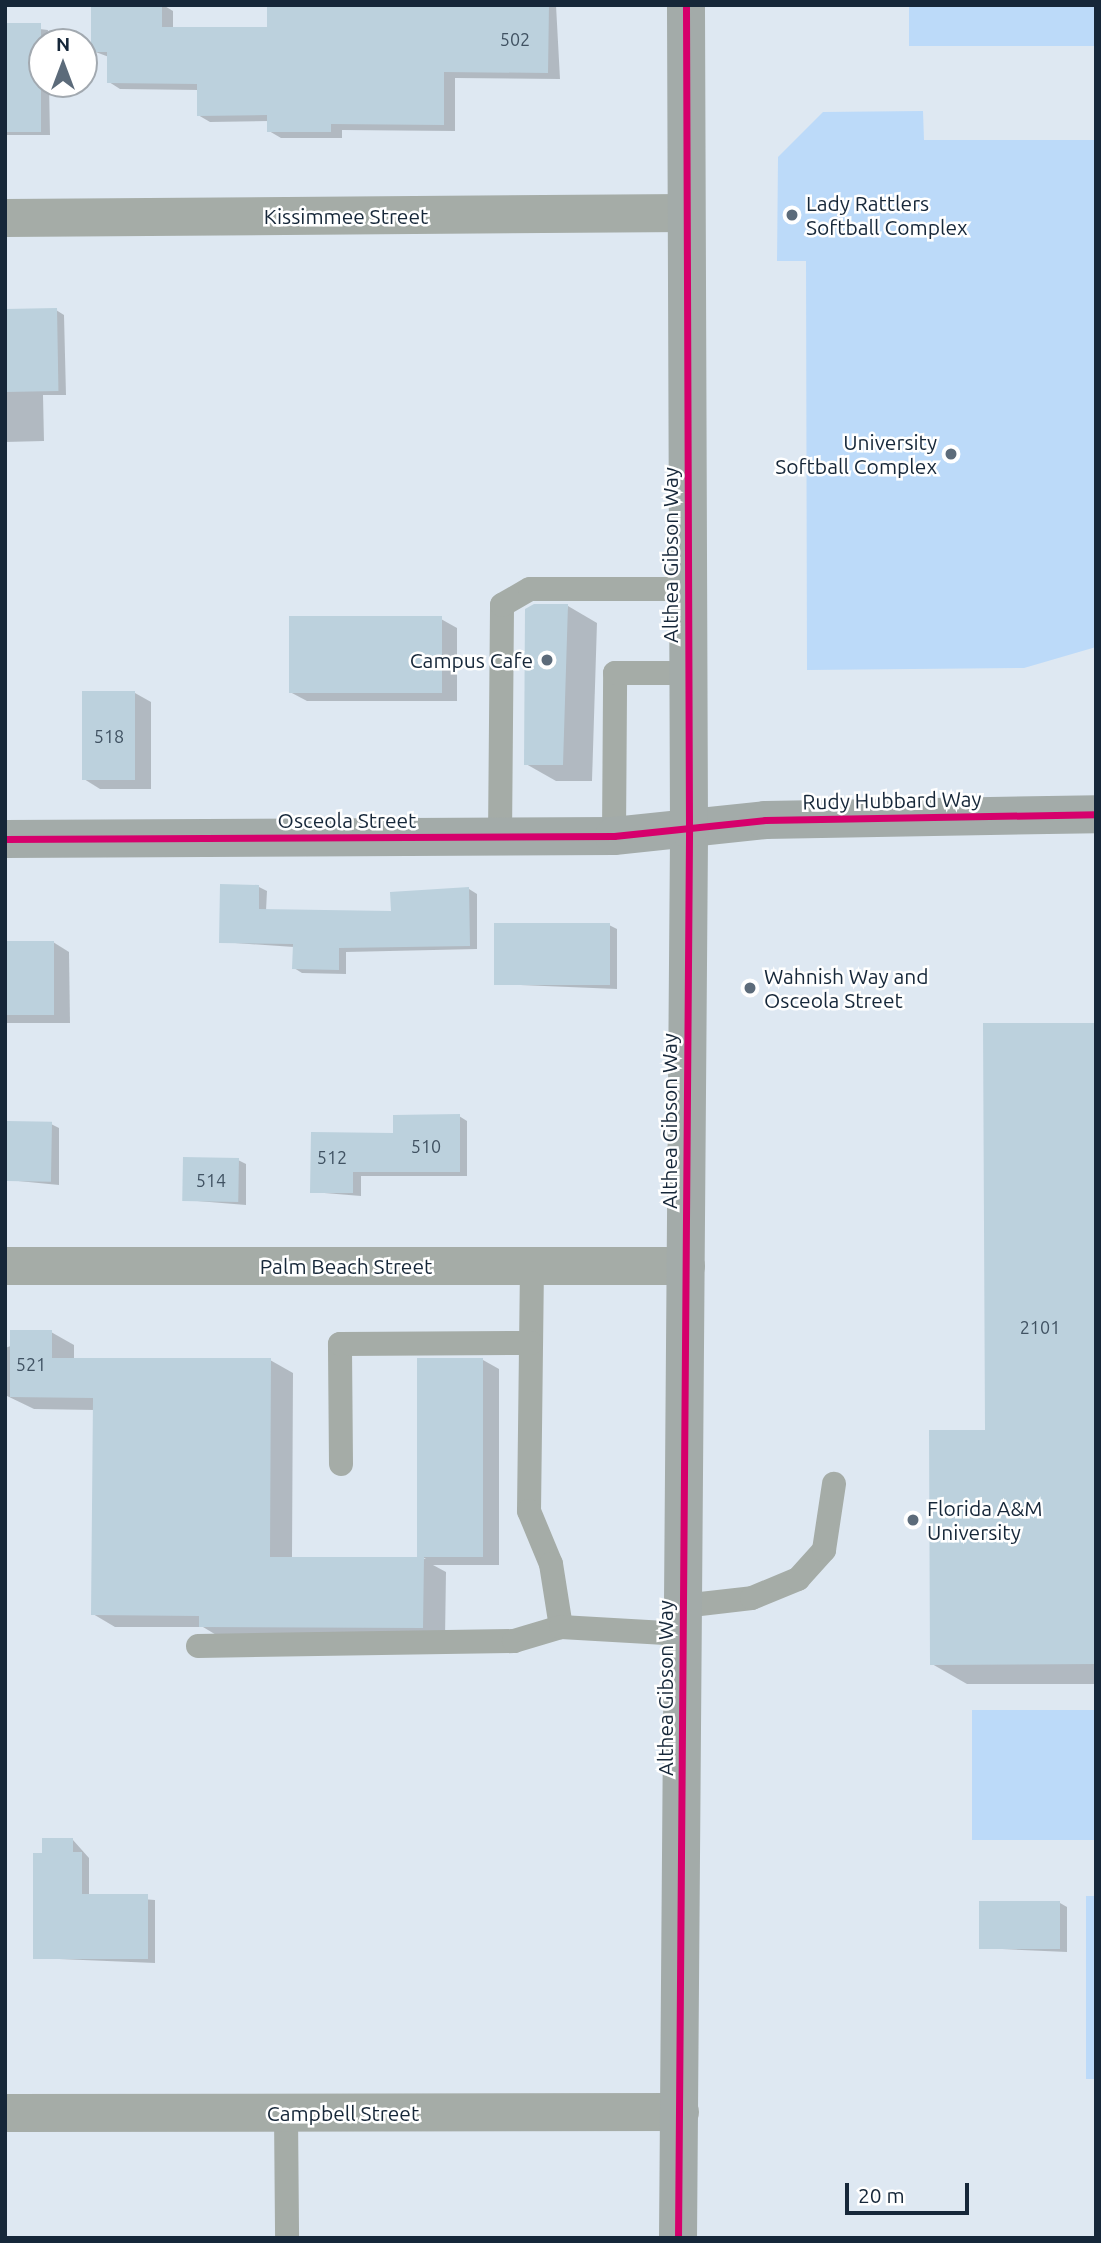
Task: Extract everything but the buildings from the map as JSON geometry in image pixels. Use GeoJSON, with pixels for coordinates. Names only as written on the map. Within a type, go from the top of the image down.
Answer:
{"type":"FeatureCollection","features":[{"type":"Feature","properties":{"kind":"street","name":"Althea Gibson Way"},"geometry":{"type":"LineString","coordinates":[[678,2238],[690,829],[686,5]]}},
{"type":"Feature","properties":{"kind":"street","name":"Kissimmee Street"},"geometry":{"type":"LineString","coordinates":[[5,218],[687,213]]}},
{"type":"Feature","properties":{"kind":"street","name":"Rudy Hubbard Way"},"geometry":{"type":"LineString","coordinates":[[690,829],[765,820],[1096,814]]}},
{"type":"Feature","properties":{"kind":"street","name":"Osceola Street"},"geometry":{"type":"LineString","coordinates":[[5,839],[614,836],[690,829]]}},
{"type":"Feature","properties":{"kind":"street","name":"Palm Beach Street"},"geometry":{"type":"LineString","coordinates":[[5,1266],[686,1266]]}},
{"type":"Feature","properties":{"kind":"street","name":"Campbell Street"},"geometry":{"type":"LineString","coordinates":[[5,2113],[680,2112]]}},
{"type":"Feature","properties":{"kind":"lane"},"geometry":{"type":"LineString","coordinates":[[500,837],[502,605],[530,589],[688,589]]}},
{"type":"Feature","properties":{"kind":"lane"},"geometry":{"type":"LineString","coordinates":[[614,836],[615,673],[688,673]]}},
{"type":"Feature","properties":{"kind":"lane"},"geometry":{"type":"LineString","coordinates":[[532,1266],[529,1511],[551,1564],[561,1627]]}},
{"type":"Feature","properties":{"kind":"lane"},"geometry":{"type":"LineString","coordinates":[[341,1464],[340,1344],[531,1343]]}},
{"type":"Feature","properties":{"kind":"lane"},"geometry":{"type":"LineString","coordinates":[[198,1646],[514,1641],[561,1627],[684,1620],[752,1598],[798,1579],[824,1550],[834,1484]]}},
{"type":"Feature","properties":{"kind":"lane"},"geometry":{"type":"LineString","coordinates":[[286,2114],[287,2238]]}},
{"type":"Feature","properties":{"kind":"shaded area"},"geometry":{"type":"Polygon","coordinates":[[[909,5],[1096,5],[1096,46],[909,46],[909,5]]]}},
{"type":"Feature","properties":{"kind":"shaded area","name":"University Softball Complex"},"geometry":{"type":"Polygon","coordinates":[[[923,111],[924,140],[1096,140],[1096,647],[1024,668],[807,670],[806,261],[777,261],[778,157],[823,112],[923,111]]]}},
{"type":"Feature","properties":{"kind":"shaded area"},"geometry":{"type":"Polygon","coordinates":[[[972,1710],[1096,1710],[1096,1840],[972,1840],[972,1710]]]}},
{"type":"Feature","properties":{"kind":"shaded area"},"geometry":{"type":"Polygon","coordinates":[[[1086,1896],[1096,1896],[1096,2079],[1086,2079],[1086,1896]]]}},
{"type":"Feature","properties":{"kind":"cycle path"},"geometry":{"type":"LineString","coordinates":[[678,2238],[689,829],[686,5]]}},
{"type":"Feature","properties":{"kind":"cycle path"},"geometry":{"type":"LineString","coordinates":[[5,839],[614,836],[765,820],[1096,814]]}},
{"type":"Feature","properties":{"kind":"place","name":"Lady Rattlers Softball Complex"},"geometry":{"type":"Point","coordinates":[792,215]}},
{"type":"Feature","properties":{"kind":"place","name":"University Softball Complex"},"geometry":{"type":"Point","coordinates":[951,454]}},
{"type":"Feature","properties":{"kind":"place","name":"Campus Cafe"},"geometry":{"type":"Point","coordinates":[547,660]}},
{"type":"Feature","properties":{"kind":"place","name":"Wahnish Way and Osceola Street"},"geometry":{"type":"Point","coordinates":[750,988]}},
{"type":"Feature","properties":{"kind":"place","name":"Florida A&M University"},"geometry":{"type":"Point","coordinates":[913,1520]}}]}
